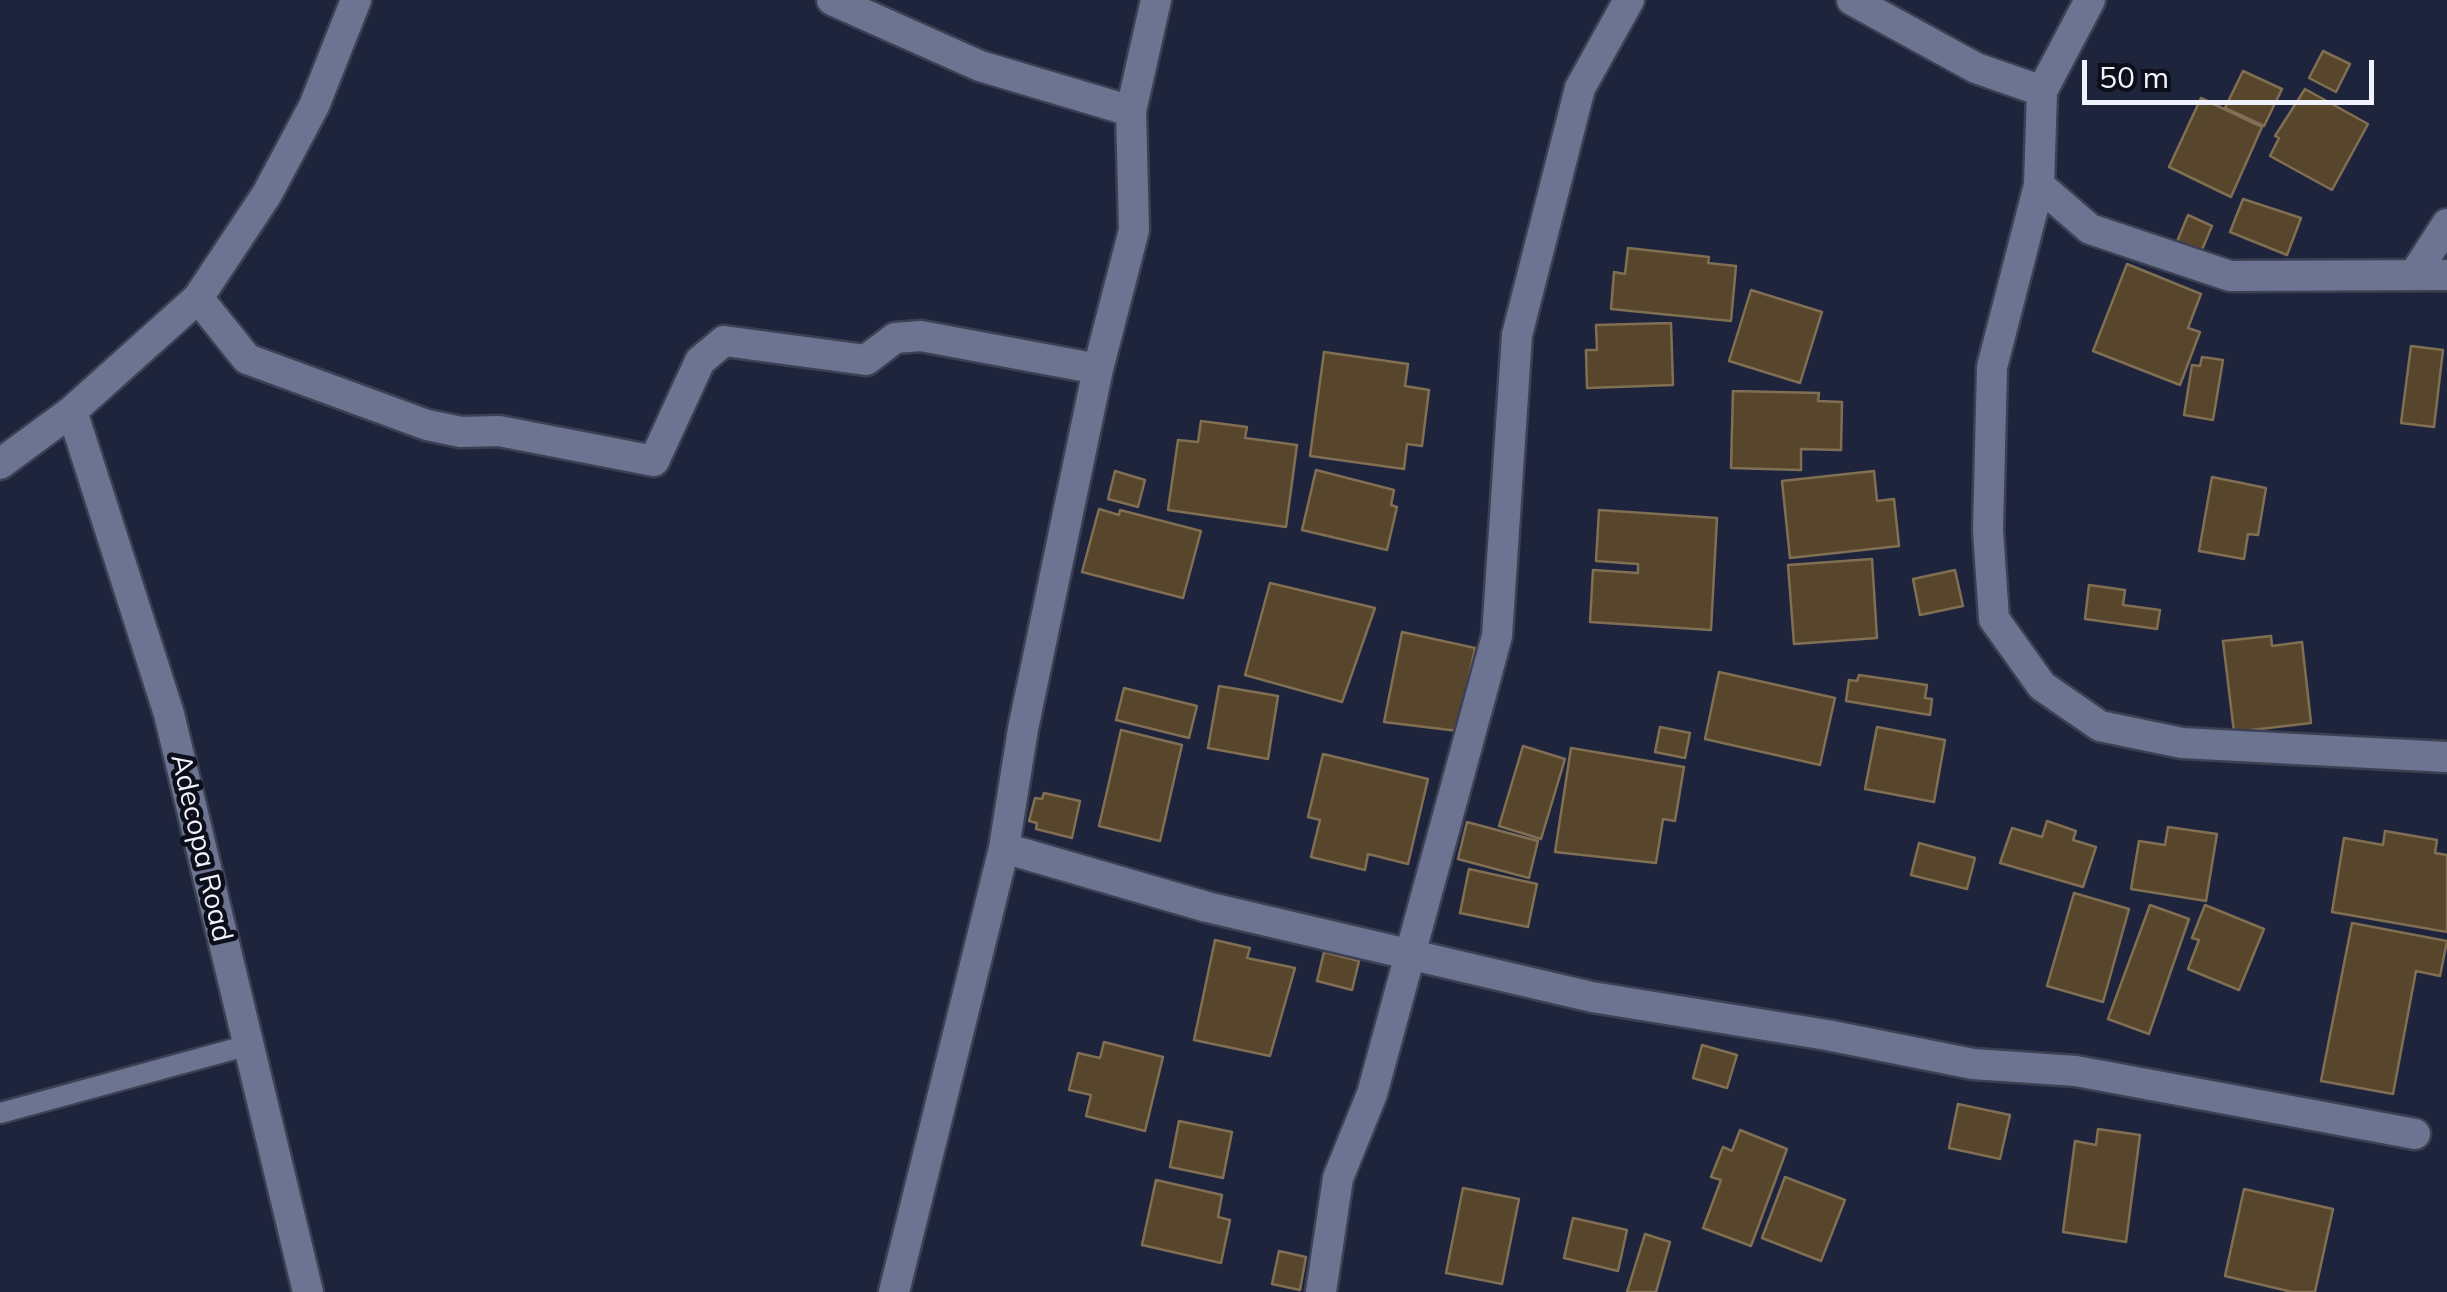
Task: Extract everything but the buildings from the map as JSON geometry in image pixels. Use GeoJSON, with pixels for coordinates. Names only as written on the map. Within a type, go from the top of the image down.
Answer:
{"type":"FeatureCollection","features":[{"type":"Feature","properties":{"kind":"street"},"geometry":{"type":"LineString","coordinates":[[0,464],[72,411],[198,298],[267,194],[314,106],[356,0]]}},
{"type":"Feature","properties":{"kind":"street"},"geometry":{"type":"LineString","coordinates":[[832,0],[980,66],[1131,110]]}},
{"type":"Feature","properties":{"kind":"street"},"geometry":{"type":"LineString","coordinates":[[894,1292],[1004,848],[1022,729],[1098,369],[1134,230],[1131,110],[1156,0]]}},
{"type":"Feature","properties":{"kind":"street"},"geometry":{"type":"LineString","coordinates":[[1322,1292],[1338,1178],[1372,1094],[1497,636],[1516,334],[1580,88],[1629,0]]}},
{"type":"Feature","properties":{"kind":"street"},"geometry":{"type":"LineString","coordinates":[[1852,0],[1976,68],[2042,91]]}},
{"type":"Feature","properties":{"kind":"street"},"geometry":{"type":"LineString","coordinates":[[2090,0],[2042,91],[2039,185],[1992,367],[1988,530],[1994,618],[2042,686],[2100,726],[2166,739],[2447,757]]}},
{"type":"Feature","properties":{"kind":"street"},"geometry":{"type":"LineString","coordinates":[[2039,185],[2090,229],[2230,276],[2416,272],[2447,275]]}},
{"type":"Feature","properties":{"kind":"street"},"geometry":{"type":"LineString","coordinates":[[2416,272],[2447,224]]}},
{"type":"Feature","properties":{"kind":"street"},"geometry":{"type":"LineString","coordinates":[[198,298],[247,359],[427,425],[461,432],[498,431],[654,461],[700,361],[724,341],[866,360],[895,338],[922,336],[1098,369]]}},
{"type":"Feature","properties":{"kind":"street","name":"Adecopa Road"},"geometry":{"type":"LineString","coordinates":[[72,411],[169,714],[308,1292]]}},
{"type":"Feature","properties":{"kind":"street"},"geometry":{"type":"LineString","coordinates":[[1004,848],[1207,907],[1411,958],[1690,1016],[1827,1034],[1974,1064],[2076,1071],[2415,1134]]}},
{"type":"Feature","properties":{"kind":"lane"},"geometry":{"type":"LineString","coordinates":[[0,1113],[249,1044]]}}]}
